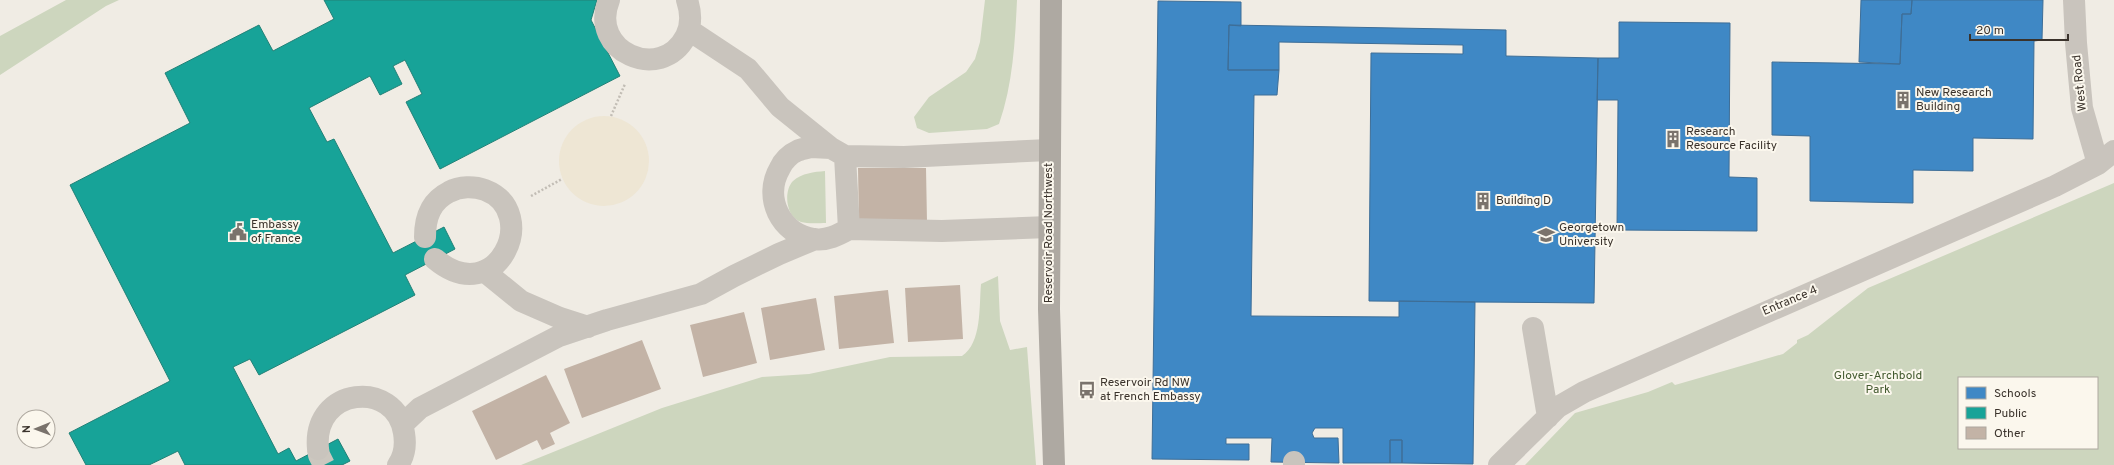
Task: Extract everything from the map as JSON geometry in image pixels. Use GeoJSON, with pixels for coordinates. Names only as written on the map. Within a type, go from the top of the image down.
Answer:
{"type":"FeatureCollection","features":[{"type":"Feature","properties":{"kind":"main road","name":"Reservoir Road Northwest"},"geometry":{"type":"LineString","coordinates":[[1051,0],[1049,227],[1054,465]]}},
{"type":"Feature","properties":{"kind":"street"},"geometry":{"type":"LineString","coordinates":[[609,0],[606,8],[606,27],[612,41],[623,52],[636,58],[658,59],[671,53],[682,43],[689,30],[690,7],[687,0]]}},
{"type":"Feature","properties":{"kind":"street","name":"West Road"},"geometry":{"type":"LineString","coordinates":[[2074,0],[2076,50],[2082,108],[2106,158]]}},
{"type":"Feature","properties":{"kind":"street"},"geometry":{"type":"LineString","coordinates":[[689,30],[748,69],[780,107],[838,152],[849,229]]}},
{"type":"Feature","properties":{"kind":"street"},"geometry":{"type":"LineString","coordinates":[[815,240],[799,235],[781,221],[772,192],[778,171],[784,161],[796,151],[811,147],[838,152],[904,157],[1049,150]]}},
{"type":"Feature","properties":{"kind":"street","name":"Entrance 4"},"geometry":{"type":"LineString","coordinates":[[1499,465],[1548,417],[1571,399],[1600,384],[2055,186],[2106,158]]}},
{"type":"Feature","properties":{"kind":"street"},"geometry":{"type":"LineString","coordinates":[[425,237],[425,220],[432,206],[442,196],[455,189],[476,187],[490,193],[502,203],[506,209],[509,216],[511,237],[507,251],[497,263],[484,271],[461,274],[447,269],[435,259]]}},
{"type":"Feature","properties":{"kind":"street"},"geometry":{"type":"LineString","coordinates":[[403,424],[420,408],[559,336],[588,326],[701,294],[759,263],[815,240],[834,237],[849,229],[942,231],[1049,227]]}},
{"type":"Feature","properties":{"kind":"street"},"geometry":{"type":"LineString","coordinates":[[484,271],[521,301],[560,318],[588,326]]}},
{"type":"Feature","properties":{"kind":"street"},"geometry":{"type":"LineString","coordinates":[[1533,328],[1548,417]]}},
{"type":"Feature","properties":{"kind":"street"},"geometry":{"type":"LineString","coordinates":[[318,450],[317,436],[321,421],[330,409],[351,397],[367,396],[382,401],[394,411],[403,424],[406,444],[402,459],[398,465]]}},
{"type":"Feature","properties":{"kind":"path"},"geometry":{"type":"LineString","coordinates":[[611,116],[636,58]]}},
{"type":"Feature","properties":{"kind":"path"},"geometry":{"type":"LineString","coordinates":[[506,209],[562,180]]}},
{"type":"Feature","properties":{"kind":"green space"},"geometry":{"type":"Polygon","coordinates":[[[66,0],[119,0],[106,6],[0,75],[0,36],[66,0]]]}},
{"type":"Feature","properties":{"kind":"green space"},"geometry":{"type":"Polygon","coordinates":[[[985,0],[1017,0],[1014,47],[1010,78],[1004,109],[999,124],[987,129],[929,133],[917,128],[914,117],[929,97],[966,72],[975,59],[980,42],[985,0]]]}},
{"type":"Feature","properties":{"kind":"green space"},"geometry":{"type":"Polygon","coordinates":[[[825,171],[826,223],[807,223],[796,220],[789,210],[787,197],[790,185],[797,178],[804,175],[812,172],[825,171]]]}},
{"type":"Feature","properties":{"kind":"green space","name":"Glover-Archbold Park"},"geometry":{"type":"Polygon","coordinates":[[[2114,183],[2114,465],[1525,465],[1575,413],[1648,392],[1672,382],[1675,385],[1783,354],[1797,343],[1797,340],[1808,335],[1868,288],[2114,183]]]}},
{"type":"Feature","properties":{"kind":"green space"},"geometry":{"type":"Polygon","coordinates":[[[998,276],[1000,321],[1010,350],[1027,347],[1036,465],[521,465],[662,408],[762,377],[809,374],[890,357],[962,356],[973,342],[976,333],[981,284],[998,276]]]}},
{"type":"Feature","properties":{"kind":"shaded area"},"geometry":{"type":"Polygon","coordinates":[[[604,116],[621,120],[636,129],[645,144],[649,161],[645,178],[636,193],[621,202],[604,206],[587,202],[572,193],[563,178],[559,161],[563,144],[572,129],[587,120],[604,116]]]}},
{"type":"Feature","properties":{"kind":"building: Schools"},"geometry":{"type":"Polygon","coordinates":[[[1861,0],[1912,0],[1911,14],[1902,14],[1900,64],[1859,62],[1861,0]]]}},
{"type":"Feature","properties":{"kind":"building: Schools","name":"New Research Building"},"geometry":{"type":"Polygon","coordinates":[[[1912,0],[2043,0],[2042,40],[2034,41],[2033,139],[1973,138],[1973,171],[1913,170],[1913,203],[1810,201],[1810,136],[1772,135],[1772,62],[1900,64],[1902,14],[1911,14],[1912,0]]]}},
{"type":"Feature","properties":{"kind":"building: Schools"},"geometry":{"type":"Polygon","coordinates":[[[1158,1],[1241,2],[1241,26],[1229,25],[1228,70],[1279,70],[1277,95],[1254,95],[1251,316],[1399,317],[1399,301],[1475,302],[1473,464],[1402,463],[1402,440],[1390,440],[1390,463],[1343,463],[1343,428],[1315,428],[1312,433],[1314,438],[1338,438],[1339,463],[1271,462],[1272,438],[1226,438],[1226,444],[1249,444],[1249,460],[1152,459],[1158,1]]]}},
{"type":"Feature","properties":{"kind":"building: Schools","name":"Research Resource Facility"},"geometry":{"type":"Polygon","coordinates":[[[1619,22],[1730,23],[1729,177],[1757,178],[1757,231],[1617,230],[1618,100],[1597,100],[1598,58],[1619,58],[1619,22]]]}},
{"type":"Feature","properties":{"kind":"building: Schools","name":"Building D"},"geometry":{"type":"Polygon","coordinates":[[[1229,25],[1506,30],[1506,56],[1598,58],[1594,303],[1369,301],[1371,53],[1463,54],[1463,45],[1279,42],[1279,70],[1228,70],[1229,25]]]}},
{"type":"Feature","properties":{"kind":"building: Schools"},"geometry":{"type":"Polygon","coordinates":[[[1390,440],[1402,440],[1402,463],[1390,463],[1390,440]]]}},
{"type":"Feature","properties":{"kind":"building: Public","name":"Embassy of France"},"geometry":{"type":"Polygon","coordinates":[[[324,0],[597,0],[591,20],[620,76],[440,169],[406,102],[422,94],[405,60],[393,66],[402,84],[380,95],[370,76],[309,108],[327,142],[334,139],[393,253],[444,227],[455,249],[405,275],[415,295],[259,375],[250,359],[233,367],[278,454],[289,448],[296,461],[338,439],[350,461],[342,465],[185,465],[178,451],[149,465],[86,465],[69,433],[170,381],[70,185],[190,123],[165,73],[259,25],[273,51],[334,19],[324,0]]]}},
{"type":"Feature","properties":{"kind":"building: Other"},"geometry":{"type":"Polygon","coordinates":[[[858,168],[926,168],[927,222],[859,223],[858,168]]]}},
{"type":"Feature","properties":{"kind":"building: Other"},"geometry":{"type":"Polygon","coordinates":[[[960,285],[963,339],[908,342],[905,288],[960,285]]]}},
{"type":"Feature","properties":{"kind":"building: Other"},"geometry":{"type":"Polygon","coordinates":[[[888,290],[894,343],[839,349],[834,296],[888,290]]]}},
{"type":"Feature","properties":{"kind":"building: Other"},"geometry":{"type":"Polygon","coordinates":[[[816,298],[825,350],[770,360],[761,308],[816,298]]]}},
{"type":"Feature","properties":{"kind":"building: Other"},"geometry":{"type":"Polygon","coordinates":[[[744,312],[757,363],[703,377],[690,325],[744,312]]]}},
{"type":"Feature","properties":{"kind":"building: Other"},"geometry":{"type":"Polygon","coordinates":[[[642,340],[661,389],[582,418],[564,369],[642,340]]]}},
{"type":"Feature","properties":{"kind":"building: Other"},"geometry":{"type":"Polygon","coordinates":[[[546,375],[570,423],[550,433],[555,444],[542,450],[537,440],[496,460],[472,411],[546,375]]]}},
{"type":"Feature","properties":{"kind":"tunnel"},"geometry":{"type":"LineString","coordinates":[[318,449],[324,465]]}},
{"type":"Feature","properties":{"kind":"place","name":"New Research Building"},"geometry":{"type":"Point","coordinates":[1903,100]}},
{"type":"Feature","properties":{"kind":"place","name":"Research Resource Facility"},"geometry":{"type":"Point","coordinates":[1673,139]}},
{"type":"Feature","properties":{"kind":"place","name":"Building D"},"geometry":{"type":"Point","coordinates":[1483,201]}},
{"type":"Feature","properties":{"kind":"place","name":"Embassy of France"},"geometry":{"type":"Point","coordinates":[238,232]}},
{"type":"Feature","properties":{"kind":"place","name":"Georgetown University"},"geometry":{"type":"Point","coordinates":[1546,235]}},
{"type":"Feature","properties":{"kind":"place","name":"Reservoir Rd NW at French Embassy"},"geometry":{"type":"Point","coordinates":[1087,390]}}]}
